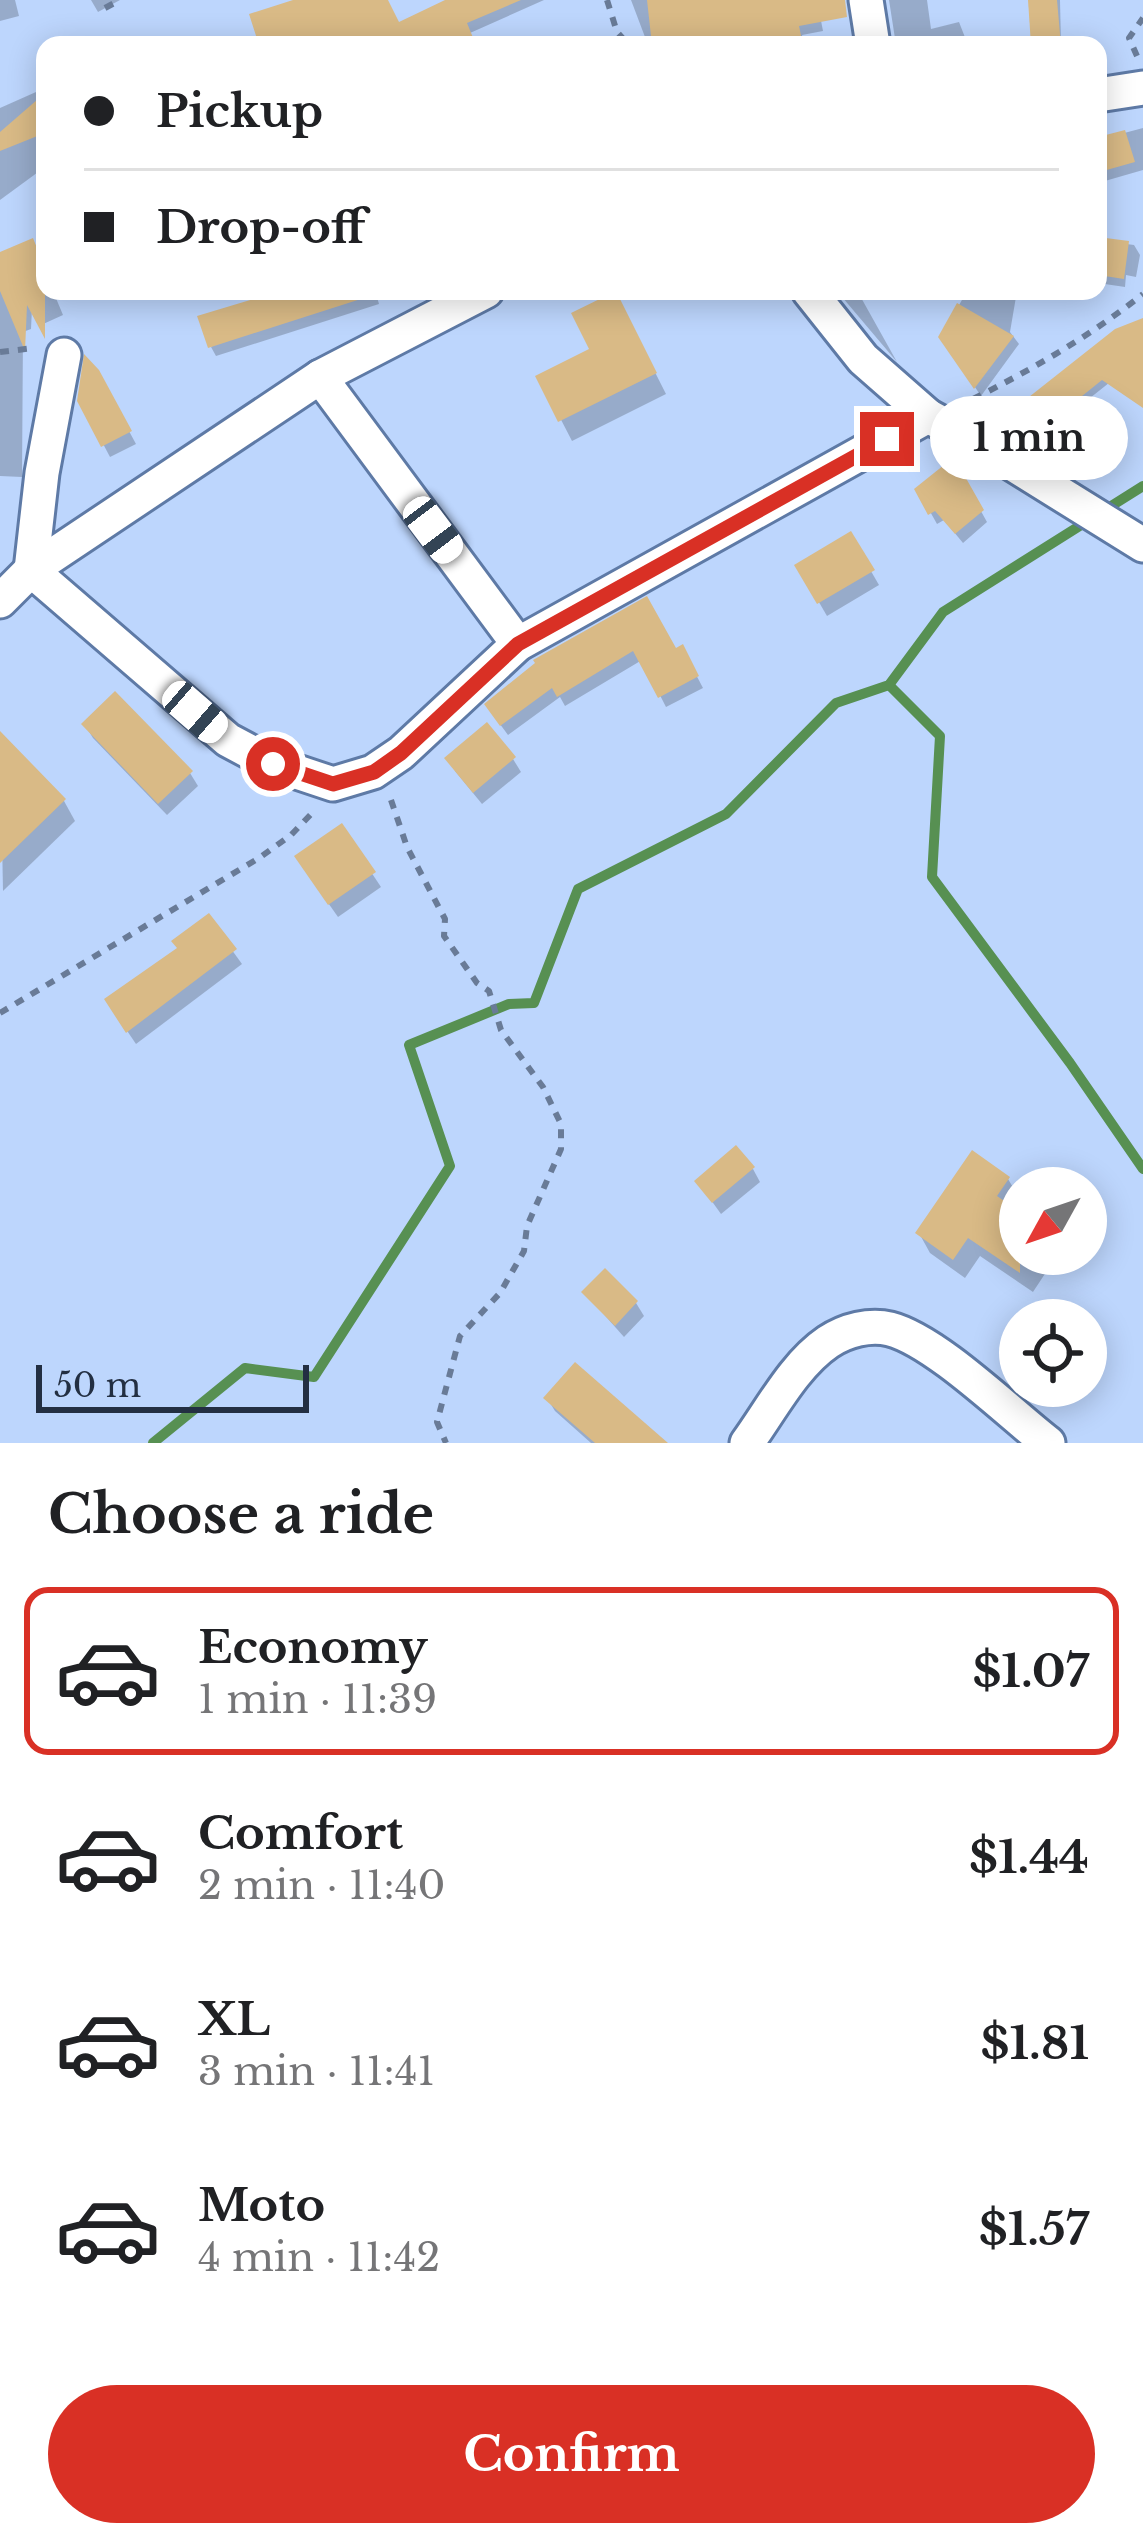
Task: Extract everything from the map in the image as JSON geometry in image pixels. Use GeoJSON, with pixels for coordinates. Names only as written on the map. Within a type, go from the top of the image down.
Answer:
{"type":"FeatureCollection","features":[{"type":"Feature","properties":{"kind":"street"},"geometry":{"type":"LineString","coordinates":[[866,0],[872,36]]}},
{"type":"Feature","properties":{"kind":"street"},"geometry":{"type":"LineString","coordinates":[[1107,94],[1143,88]]}},
{"type":"Feature","properties":{"kind":"street"},"geometry":{"type":"LineString","coordinates":[[0,601],[31,570],[320,377],[469,300]]}},
{"type":"Feature","properties":{"kind":"street"},"geometry":{"type":"LineString","coordinates":[[816,300],[863,359],[928,416],[1143,545]]}},
{"type":"Feature","properties":{"kind":"street"},"geometry":{"type":"LineString","coordinates":[[31,570],[42,473],[64,355]]}},
{"type":"Feature","properties":{"kind":"street"},"geometry":{"type":"LineString","coordinates":[[320,377],[518,644]]}},
{"type":"Feature","properties":{"kind":"street"},"geometry":{"type":"LineString","coordinates":[[31,570],[228,740],[273,764],[333,784],[374,772],[401,753],[518,644],[928,416]]}},
{"type":"Feature","properties":{"kind":"street"},"geometry":{"type":"LineString","coordinates":[[747,1443],[806,1362],[828,1342],[856,1329],[872,1328],[887,1328],[920,1341],[1048,1443]]}},
{"type":"Feature","properties":{"kind":"path"},"geometry":{"type":"LineString","coordinates":[[105,8],[120,0]]}},
{"type":"Feature","properties":{"kind":"path"},"geometry":{"type":"LineString","coordinates":[[607,0],[621,36]]}},
{"type":"Feature","properties":{"kind":"path"},"geometry":{"type":"LineString","coordinates":[[1143,18],[1129,38],[1143,69]]}},
{"type":"Feature","properties":{"kind":"path"},"geometry":{"type":"LineString","coordinates":[[928,416],[964,404],[1033,369],[1143,294]]}},
{"type":"Feature","properties":{"kind":"path"},"geometry":{"type":"LineString","coordinates":[[374,772],[445,919],[444,936],[477,983],[489,991],[501,1030],[543,1087],[560,1124],[561,1149],[527,1226],[524,1251],[500,1293],[460,1336],[437,1421],[446,1443]]}},
{"type":"Feature","properties":{"kind":"path"},"geometry":{"type":"LineString","coordinates":[[0,1013],[259,858],[291,835],[333,784]]}},
{"type":"Feature","properties":{"kind":"building"},"geometry":{"type":"Polygon","coordinates":[[[293,0],[388,0],[399,22],[445,0],[521,0],[467,23],[472,36],[256,36],[249,14],[293,0]]]}},
{"type":"Feature","properties":{"kind":"building"},"geometry":{"type":"Polygon","coordinates":[[[647,0],[845,0],[847,17],[799,26],[801,36],[651,36],[647,0]]]}},
{"type":"Feature","properties":{"kind":"building"},"geometry":{"type":"Polygon","coordinates":[[[1028,0],[1057,0],[1060,36],[1030,36],[1028,0]]]}},
{"type":"Feature","properties":{"kind":"building"},"geometry":{"type":"Polygon","coordinates":[[[36,101],[36,137],[0,151],[0,132],[36,101]]]}},
{"type":"Feature","properties":{"kind":"building"},"geometry":{"type":"Polygon","coordinates":[[[1125,130],[1135,162],[1107,170],[1107,135],[1125,130]]]}},
{"type":"Feature","properties":{"kind":"building"},"geometry":{"type":"Polygon","coordinates":[[[33,238],[36,246],[36,300],[45,300],[45,339],[27,305],[25,351],[0,291],[0,252],[33,238]]]}},
{"type":"Feature","properties":{"kind":"building"},"geometry":{"type":"Polygon","coordinates":[[[1107,238],[1129,241],[1124,279],[1107,276],[1107,238]]]}},
{"type":"Feature","properties":{"kind":"building"},"geometry":{"type":"Polygon","coordinates":[[[250,300],[358,300],[208,348],[197,316],[250,300]]]}},
{"type":"Feature","properties":{"kind":"building"},"geometry":{"type":"Polygon","coordinates":[[[598,300],[620,300],[657,373],[558,422],[535,376],[589,349],[571,313],[598,300]]]}},
{"type":"Feature","properties":{"kind":"building"},"geometry":{"type":"Polygon","coordinates":[[[957,303],[1014,336],[974,389],[938,337],[957,303]]]}},
{"type":"Feature","properties":{"kind":"building"},"geometry":{"type":"Polygon","coordinates":[[[1143,318],[1143,408],[1102,380],[1046,425],[1050,431],[1027,448],[1017,442],[1001,419],[1115,329],[1143,318]]]}},
{"type":"Feature","properties":{"kind":"building"},"geometry":{"type":"Polygon","coordinates":[[[84,354],[99,370],[132,431],[101,447],[77,401],[84,354]]]}},
{"type":"Feature","properties":{"kind":"building"},"geometry":{"type":"Polygon","coordinates":[[[954,457],[984,510],[955,534],[935,511],[928,515],[914,489],[954,457]]]}},
{"type":"Feature","properties":{"kind":"building"},"geometry":{"type":"Polygon","coordinates":[[[851,531],[875,570],[817,604],[794,565],[851,531]]]}},
{"type":"Feature","properties":{"kind":"building"},"geometry":{"type":"Polygon","coordinates":[[[647,596],[676,648],[683,644],[699,676],[658,698],[633,651],[557,697],[552,688],[500,726],[484,704],[533,660],[647,596]]]}},
{"type":"Feature","properties":{"kind":"building"},"geometry":{"type":"Polygon","coordinates":[[[115,691],[193,771],[158,804],[81,724],[115,691]]]}},
{"type":"Feature","properties":{"kind":"building"},"geometry":{"type":"Polygon","coordinates":[[[487,722],[516,757],[473,793],[444,758],[487,722]]]}},
{"type":"Feature","properties":{"kind":"building"},"geometry":{"type":"Polygon","coordinates":[[[0,731],[66,799],[0,863],[0,731]]]}},
{"type":"Feature","properties":{"kind":"building"},"geometry":{"type":"Polygon","coordinates":[[[342,823],[376,872],[328,905],[294,856],[342,823]]]}},
{"type":"Feature","properties":{"kind":"building"},"geometry":{"type":"Polygon","coordinates":[[[209,913],[237,949],[126,1033],[104,999],[177,948],[171,941],[209,913]]]}},
{"type":"Feature","properties":{"kind":"building"},"geometry":{"type":"Polygon","coordinates":[[[736,1145],[755,1167],[712,1203],[694,1181],[736,1145]]]}},
{"type":"Feature","properties":{"kind":"building"},"geometry":{"type":"Polygon","coordinates":[[[972,1150],[999,1169],[999,1259],[968,1238],[953,1260],[915,1233],[972,1150]]]}},
{"type":"Feature","properties":{"kind":"building"},"geometry":{"type":"Polygon","coordinates":[[[605,1268],[638,1301],[615,1326],[581,1292],[605,1268]]]}},
{"type":"Feature","properties":{"kind":"building"},"geometry":{"type":"Polygon","coordinates":[[[575,1362],[668,1443],[595,1443],[543,1398],[575,1362]]]}},
{"type":"Feature","properties":{"kind":"waterway"},"geometry":{"type":"LineString","coordinates":[[153,1443],[245,1368],[314,1377],[450,1166],[409,1045],[509,1004],[534,1003],[578,889],[726,814],[836,703],[889,685],[943,612],[1143,486]]}},
{"type":"Feature","properties":{"kind":"waterway"},"geometry":{"type":"LineString","coordinates":[[889,685],[940,736],[932,877],[1143,1169]]}},
{"type":"Feature","properties":{"kind":"route"},"geometry":{"type":"LineString","coordinates":[[273,764],[333,784],[374,772],[401,753],[518,644],[887,439]]}}]}
